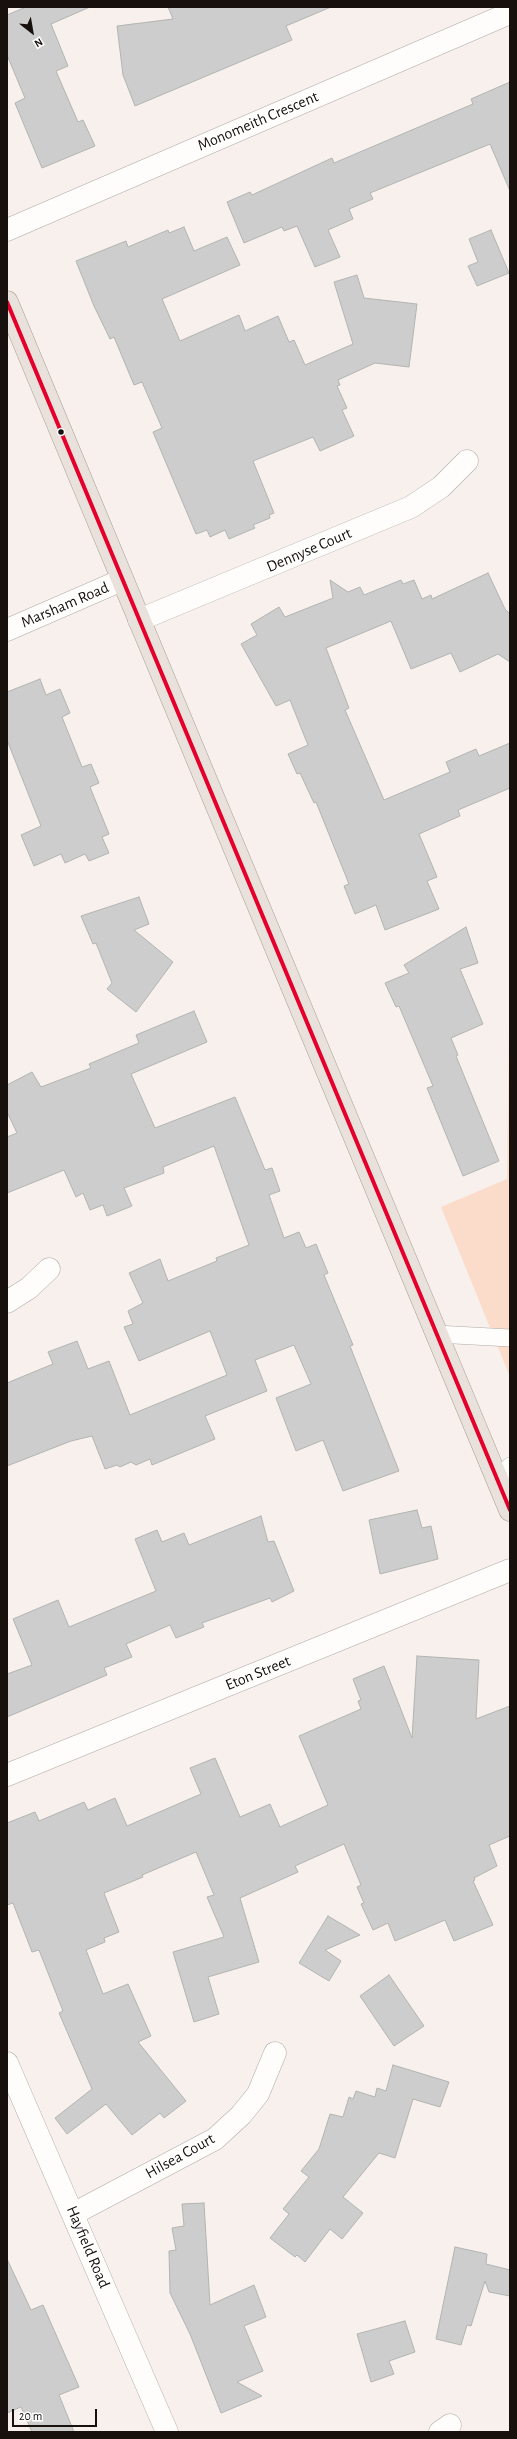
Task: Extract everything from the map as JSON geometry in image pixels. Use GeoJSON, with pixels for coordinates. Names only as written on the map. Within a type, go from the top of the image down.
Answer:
{"type":"FeatureCollection","features":[{"type":"Feature","properties":{"kind":"main road"},"geometry":{"type":"LineString","coordinates":[[7,302],[436,1334],[503,1473],[510,1510]]}},
{"type":"Feature","properties":{"kind":"street","name":"Monomeith Crescent"},"geometry":{"type":"LineString","coordinates":[[7,230],[510,13]]}},
{"type":"Feature","properties":{"kind":"street","name":"Dennyse Court"},"geometry":{"type":"LineString","coordinates":[[139,620],[411,507],[441,487],[467,461]]}},
{"type":"Feature","properties":{"kind":"street","name":"Marsham Road"},"geometry":{"type":"LineString","coordinates":[[7,630],[122,580]]}},
{"type":"Feature","properties":{"kind":"street"},"geometry":{"type":"LineString","coordinates":[[7,1302],[29,1288],[49,1269]]}},
{"type":"Feature","properties":{"kind":"street","name":"Eton Street"},"geometry":{"type":"LineString","coordinates":[[7,1775],[510,1570]]}},
{"type":"Feature","properties":{"kind":"street","name":"Hilsea Court"},"geometry":{"type":"LineString","coordinates":[[73,2214],[215,2139],[241,2116],[258,2094],[275,2053]]}},
{"type":"Feature","properties":{"kind":"street","name":"Hayfield Road"},"geometry":{"type":"LineString","coordinates":[[7,2063],[168,2432]]}},
{"type":"Feature","properties":{"kind":"lane"},"geometry":{"type":"LineString","coordinates":[[436,1334],[510,1338]]}},
{"type":"Feature","properties":{"kind":"shaded area"},"geometry":{"type":"Polygon","coordinates":[[[510,948],[510,1377],[441,1207],[507,1179],[510,948]]]}},
{"type":"Feature","properties":{"kind":"building"},"geometry":{"type":"Polygon","coordinates":[[[26,7],[90,7],[51,24],[68,66],[56,71],[78,122],[83,120],[95,146],[42,168],[15,103],[25,98],[7,55],[7,15],[26,7]]]}},
{"type":"Feature","properties":{"kind":"building"},"geometry":{"type":"Polygon","coordinates":[[[168,7],[331,7],[286,26],[292,40],[135,106],[123,75],[117,26],[173,19],[168,7]]]}},
{"type":"Feature","properties":{"kind":"building"},"geometry":{"type":"Polygon","coordinates":[[[510,82],[510,191],[490,144],[370,193],[373,199],[349,209],[353,219],[328,230],[340,257],[315,267],[297,226],[284,231],[282,227],[244,243],[227,202],[250,192],[252,195],[332,158],[334,163],[473,104],[471,99],[510,82]]]}},
{"type":"Feature","properties":{"kind":"building"},"geometry":{"type":"Polygon","coordinates":[[[184,227],[194,251],[227,237],[240,265],[162,299],[180,341],[239,315],[245,331],[278,316],[289,342],[294,340],[305,365],[353,344],[334,282],[357,275],[364,298],[417,304],[409,367],[375,363],[338,380],[340,385],[337,386],[347,408],[342,410],[354,436],[320,451],[313,437],[253,461],[274,513],[269,515],[270,518],[253,525],[255,528],[229,539],[225,530],[210,537],[207,530],[196,534],[153,432],[162,428],[142,382],[134,385],[114,337],[110,339],[94,306],[76,261],[126,241],[128,247],[168,230],[169,233],[184,227]]]}},
{"type":"Feature","properties":{"kind":"building"},"geometry":{"type":"Polygon","coordinates":[[[491,230],[509,273],[477,286],[468,266],[478,262],[469,239],[491,230]]]}},
{"type":"Feature","properties":{"kind":"building"},"geometry":{"type":"Polygon","coordinates":[[[488,573],[505,609],[510,614],[510,662],[498,654],[460,672],[451,653],[411,669],[391,621],[326,648],[349,708],[345,710],[384,800],[450,772],[446,762],[476,749],[479,756],[510,743],[510,788],[458,810],[460,816],[419,834],[437,877],[427,881],[439,909],[385,930],[376,905],[355,914],[344,886],[349,884],[316,802],[314,803],[300,773],[297,774],[288,754],[308,745],[290,700],[276,706],[241,644],[257,635],[251,624],[279,607],[285,617],[333,598],[330,580],[348,592],[360,587],[364,595],[401,580],[403,584],[414,580],[422,599],[431,595],[432,599],[488,573]]]}},
{"type":"Feature","properties":{"kind":"building"},"geometry":{"type":"Polygon","coordinates":[[[40,679],[46,695],[60,689],[70,713],[62,717],[82,767],[91,764],[99,783],[90,787],[109,834],[102,837],[109,853],[89,861],[85,854],[65,863],[61,854],[34,866],[21,835],[41,826],[7,740],[7,692],[40,679]]]}},
{"type":"Feature","properties":{"kind":"building"},"geometry":{"type":"Polygon","coordinates":[[[139,897],[149,924],[134,930],[173,962],[136,1012],[107,989],[112,983],[96,943],[93,944],[81,916],[139,897]]]}},
{"type":"Feature","properties":{"kind":"building"},"geometry":{"type":"Polygon","coordinates":[[[466,927],[478,963],[460,969],[483,1024],[451,1038],[458,1055],[456,1056],[499,1161],[463,1176],[427,1088],[433,1086],[399,1006],[396,1007],[385,983],[409,973],[404,965],[466,927]]]}},
{"type":"Feature","properties":{"kind":"building"},"geometry":{"type":"Polygon","coordinates":[[[194,1011],[207,1042],[131,1074],[155,1128],[235,1097],[265,1170],[272,1168],[280,1191],[269,1195],[284,1238],[299,1232],[306,1248],[316,1244],[328,1273],[324,1275],[353,1345],[350,1346],[399,1471],[343,1491],[323,1440],[296,1451],[276,1398],[311,1384],[294,1345],[255,1360],[267,1391],[205,1416],[215,1439],[152,1465],[150,1459],[136,1465],[131,1462],[120,1467],[117,1465],[105,1469],[92,1436],[71,1441],[7,1466],[7,1383],[53,1364],[48,1352],[77,1341],[88,1369],[109,1361],[130,1415],[227,1375],[210,1331],[139,1361],[124,1327],[133,1324],[128,1311],[143,1303],[129,1273],[160,1259],[168,1281],[217,1261],[216,1258],[249,1245],[214,1146],[163,1167],[164,1173],[124,1188],[132,1206],[107,1216],[103,1205],[90,1210],[83,1193],[76,1197],[64,1170],[7,1193],[7,1137],[17,1133],[7,1112],[7,1085],[32,1072],[41,1087],[91,1068],[89,1064],[139,1043],[136,1035],[194,1011]]]}},
{"type":"Feature","properties":{"kind":"building"},"geometry":{"type":"Polygon","coordinates":[[[417,1510],[422,1528],[431,1526],[438,1559],[380,1574],[369,1520],[417,1510]]]}},
{"type":"Feature","properties":{"kind":"building"},"geometry":{"type":"Polygon","coordinates":[[[261,1516],[268,1542],[274,1541],[294,1591],[272,1602],[270,1598],[202,1623],[204,1627],[176,1638],[170,1625],[126,1644],[132,1657],[104,1668],[107,1675],[7,1717],[7,1674],[32,1665],[13,1619],[58,1600],[69,1627],[156,1591],[135,1539],[157,1530],[162,1542],[184,1533],[189,1545],[261,1516]]]}},
{"type":"Feature","properties":{"kind":"building"},"geometry":{"type":"Polygon","coordinates":[[[417,1656],[479,1660],[476,1719],[510,1706],[510,1836],[489,1845],[497,1866],[474,1878],[475,1880],[473,1881],[493,1925],[454,1941],[445,1920],[395,1941],[388,1923],[373,1930],[361,1904],[364,1903],[357,1887],[361,1885],[344,1844],[295,1866],[298,1872],[240,1898],[259,1962],[208,1977],[219,2014],[194,2022],[173,1952],[224,1937],[207,1897],[214,1895],[196,1852],[142,1875],[143,1877],[104,1893],[119,1932],[104,1938],[105,1942],[86,1950],[103,1994],[128,1984],[151,2036],[138,2042],[186,2101],[164,2118],[160,2113],[132,2135],[106,2104],[67,2134],[55,2118],[92,2089],[59,2013],[63,2011],[39,1950],[32,1952],[13,1903],[7,1905],[7,1823],[35,1812],[39,1821],[84,1802],[88,1810],[115,1798],[127,1826],[201,1794],[190,1768],[215,1758],[240,1817],[270,1804],[280,1827],[328,1805],[299,1736],[361,1709],[358,1701],[361,1700],[353,1679],[384,1666],[412,1738],[417,1656]]]}},
{"type":"Feature","properties":{"kind":"building"},"geometry":{"type":"Polygon","coordinates":[[[328,1916],[360,1935],[325,1950],[341,1961],[329,1981],[299,1963],[328,1916]]]}},
{"type":"Feature","properties":{"kind":"building"},"geometry":{"type":"Polygon","coordinates":[[[389,1975],[424,2026],[394,2046],[360,1996],[389,1975]]]}},
{"type":"Feature","properties":{"kind":"building"},"geometry":{"type":"Polygon","coordinates":[[[393,2065],[449,2082],[440,2107],[413,2099],[395,2158],[379,2153],[343,2197],[363,2213],[342,2239],[330,2229],[305,2262],[297,2255],[295,2257],[270,2238],[289,2214],[283,2209],[309,2177],[301,2171],[319,2149],[330,2114],[343,2117],[349,2097],[353,2099],[356,2091],[375,2097],[377,2088],[386,2091],[393,2065]]]}},
{"type":"Feature","properties":{"kind":"building"},"geometry":{"type":"Polygon","coordinates":[[[204,2203],[210,2305],[254,2285],[266,2317],[244,2326],[263,2371],[237,2382],[262,2396],[221,2413],[190,2334],[170,2293],[169,2251],[176,2250],[172,2228],[184,2226],[182,2204],[204,2203]]]}},
{"type":"Feature","properties":{"kind":"building"},"geometry":{"type":"Polygon","coordinates":[[[455,2247],[487,2254],[486,2264],[510,2270],[510,2296],[489,2292],[485,2281],[471,2326],[467,2325],[461,2345],[436,2339],[455,2247]]]}},
{"type":"Feature","properties":{"kind":"building"},"geometry":{"type":"Polygon","coordinates":[[[7,2259],[31,2310],[43,2305],[79,2387],[59,2395],[74,2432],[32,2432],[21,2407],[7,2413],[7,2259]]]}},
{"type":"Feature","properties":{"kind":"building"},"geometry":{"type":"Polygon","coordinates":[[[405,2321],[415,2352],[389,2361],[394,2374],[371,2382],[357,2334],[405,2321]]]}},
{"type":"Feature","properties":{"kind":"transit line"},"geometry":{"type":"LineString","coordinates":[[7,302],[510,1510]]}}]}
